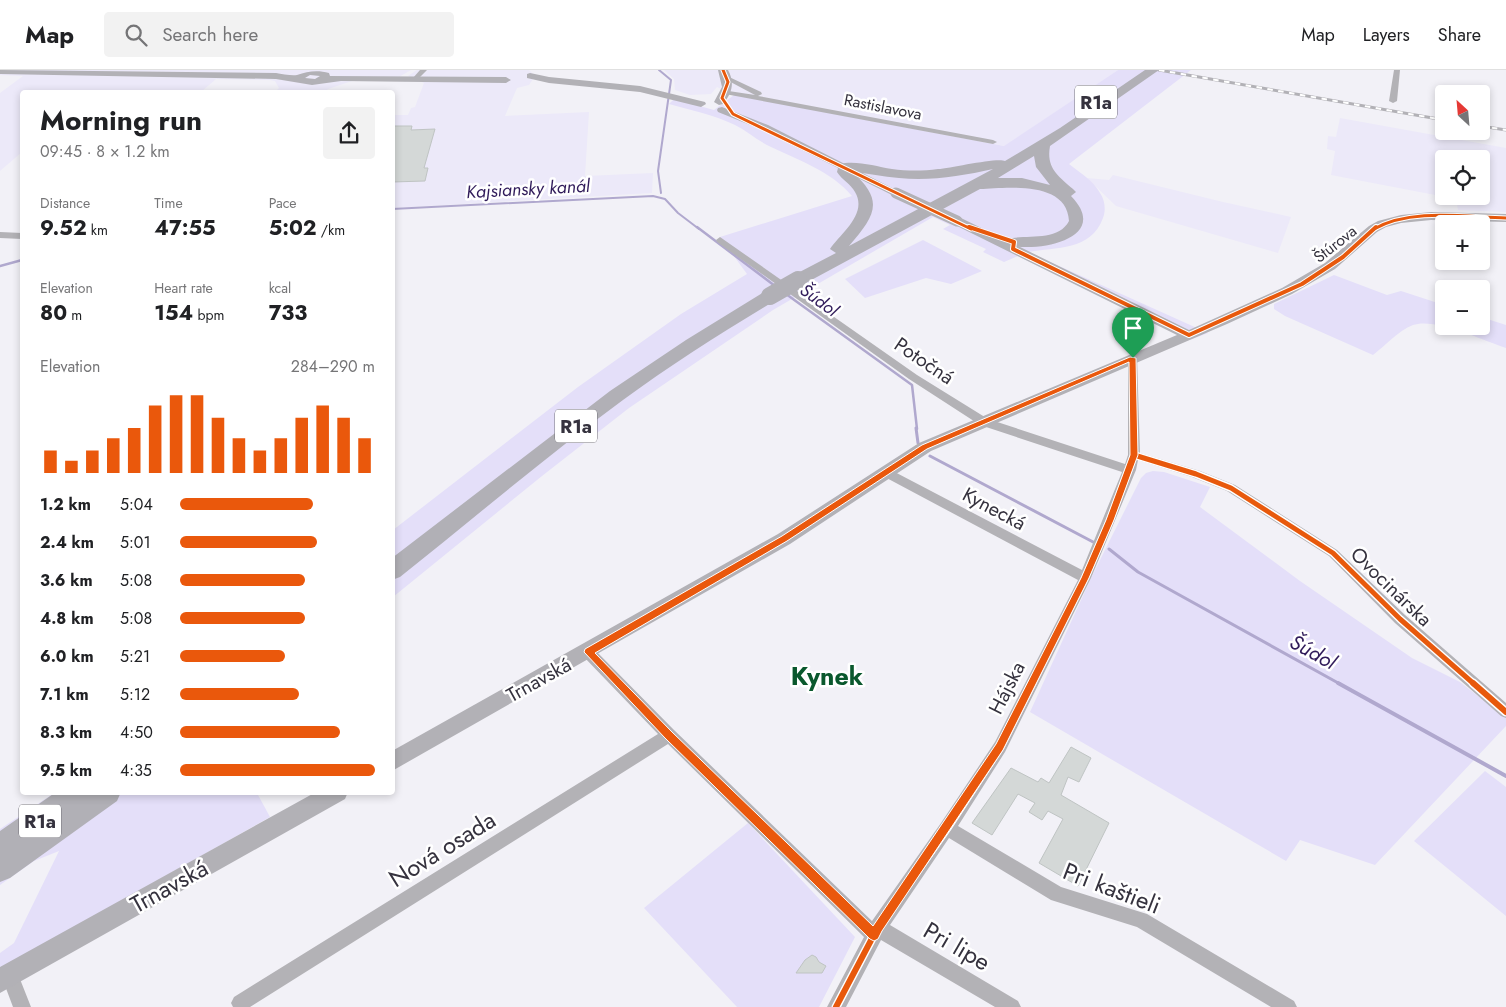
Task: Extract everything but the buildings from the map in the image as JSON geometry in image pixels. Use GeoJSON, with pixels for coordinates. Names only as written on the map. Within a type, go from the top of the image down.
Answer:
{"type":"FeatureCollection","features":[{"type":"Feature","properties":{"kind":"highway","name":"R1a"},"geometry":{"type":"LineString","coordinates":[[395,552],[563,420],[704,324],[973,187],[1043,145],[1144,72]]}},
{"type":"Feature","properties":{"kind":"highway","name":"R1a"},"geometry":{"type":"LineString","coordinates":[[794,278],[838,249],[1002,162],[1144,72]]}},
{"type":"Feature","properties":{"kind":"highway"},"geometry":{"type":"LineString","coordinates":[[1013,245],[1054,242],[1076,231],[1082,222],[1082,212],[1077,202],[1042,167],[1040,158],[1043,145]]}},
{"type":"Feature","properties":{"kind":"highway"},"geometry":{"type":"LineString","coordinates":[[838,249],[861,220],[867,206],[866,194],[844,172],[844,167],[899,174],[930,175],[964,171],[1002,162]]}},
{"type":"Feature","properties":{"kind":"highway"},"geometry":{"type":"LineString","coordinates":[[973,187],[1009,181],[1029,183],[1062,195],[1076,209],[1077,221],[1071,230],[1065,234],[1050,239],[1013,245]]}},
{"type":"Feature","properties":{"kind":"highway","name":"R1a"},"geometry":{"type":"LineString","coordinates":[[395,569],[618,394],[767,293]]}},
{"type":"Feature","properties":{"kind":"highway","name":"R1a"},"geometry":{"type":"LineString","coordinates":[[0,848],[76,795]]}},
{"type":"Feature","properties":{"kind":"highway","name":"R1a"},"geometry":{"type":"LineString","coordinates":[[0,868],[103,795]]}},
{"type":"Feature","properties":{"kind":"street"},"geometry":{"type":"LineString","coordinates":[[415,79],[424,70]]}},
{"type":"Feature","properties":{"kind":"street"},"geometry":{"type":"LineString","coordinates":[[1393,101],[1397,70]]}},
{"type":"Feature","properties":{"kind":"street"},"geometry":{"type":"LineString","coordinates":[[0,71],[301,76],[306,83],[324,77],[478,81],[518,78],[584,82],[640,89],[717,105],[972,229],[1013,245],[1189,335]]}},
{"type":"Feature","properties":{"kind":"street"},"geometry":{"type":"LineString","coordinates":[[717,105],[725,74]]}},
{"type":"Feature","properties":{"kind":"street","name":"Rastislavova"},"geometry":{"type":"LineString","coordinates":[[725,74],[767,99]]}},
{"type":"Feature","properties":{"kind":"street"},"geometry":{"type":"LineString","coordinates":[[518,78],[669,96]]}},
{"type":"Feature","properties":{"kind":"street","name":"Rastislavova"},"geometry":{"type":"LineString","coordinates":[[717,105],[767,99],[993,142]]}},
{"type":"Feature","properties":{"kind":"street","name":"Štúrova"},"geometry":{"type":"LineString","coordinates":[[1189,335],[1302,284],[1343,257],[1373,229],[1382,224],[1401,219],[1431,216],[1506,218]]}},
{"type":"Feature","properties":{"kind":"street"},"geometry":{"type":"LineString","coordinates":[[0,235],[20,236]]}},
{"type":"Feature","properties":{"kind":"street","name":"Potočná"},"geometry":{"type":"LineString","coordinates":[[720,240],[912,377],[984,422],[1130,470]]}},
{"type":"Feature","properties":{"kind":"street","name":"Trnavská"},"geometry":{"type":"LineString","coordinates":[[395,760],[784,539],[925,447],[1189,335]]}},
{"type":"Feature","properties":{"kind":"street","name":"Hájska"},"geometry":{"type":"LineString","coordinates":[[836,1007],[876,931],[1000,747],[1085,578],[1130,470],[1134,455],[1133,358]]}},
{"type":"Feature","properties":{"kind":"street","name":"Ovocinárska"},"geometry":{"type":"LineString","coordinates":[[1134,455],[1180,468],[1231,488],[1333,553],[1400,619],[1506,712]]}},
{"type":"Feature","properties":{"kind":"street","name":"Kynecká"},"geometry":{"type":"LineString","coordinates":[[885,472],[1085,578]]}},
{"type":"Feature","properties":{"kind":"street"},"geometry":{"type":"LineString","coordinates":[[588,652],[669,735],[876,931]]}},
{"type":"Feature","properties":{"kind":"street","name":"Nová osada"},"geometry":{"type":"LineString","coordinates":[[240,1003],[669,735]]}},
{"type":"Feature","properties":{"kind":"street","name":"Trnavská"},"geometry":{"type":"LineString","coordinates":[[5,978],[332,795]]}},
{"type":"Feature","properties":{"kind":"street","name":"Pri kaštieli"},"geometry":{"type":"LineString","coordinates":[[947,828],[1058,894],[1141,920],[1185,948],[1288,1007]]}},
{"type":"Feature","properties":{"kind":"street","name":"Pri lipe"},"geometry":{"type":"LineString","coordinates":[[876,931],[893,938],[1012,1007]]}},
{"type":"Feature","properties":{"kind":"street"},"geometry":{"type":"LineString","coordinates":[[5,978],[22,1007]]}},
{"type":"Feature","properties":{"kind":"shaded area"},"geometry":{"type":"Polygon","coordinates":[[[0,70],[411,70],[392,81],[355,80],[327,90],[277,90],[279,88],[275,81],[270,80],[216,79],[203,90],[20,90],[20,154],[0,171],[0,93],[23,76],[0,75],[0,70]]]}},
{"type":"Feature","properties":{"kind":"shaded area"},"geometry":{"type":"Polygon","coordinates":[[[417,70],[529,70],[535,76],[529,85],[517,88],[505,116],[589,112],[585,176],[653,173],[652,193],[395,208],[395,115],[408,115],[411,108],[415,107],[424,83],[408,76],[417,70]]]}},
{"type":"Feature","properties":{"kind":"shaded area"},"geometry":{"type":"Polygon","coordinates":[[[664,70],[1118,70],[1005,146],[734,95],[717,87],[711,94],[690,95],[675,90],[674,79],[664,70]]]}},
{"type":"Feature","properties":{"kind":"shaded area"},"geometry":{"type":"Polygon","coordinates":[[[1118,70],[1191,70],[1069,164],[1094,184],[1103,199],[1103,218],[1090,237],[1071,246],[1028,252],[1208,333],[1190,340],[1018,256],[1004,262],[983,252],[986,249],[943,229],[950,225],[933,217],[773,310],[629,408],[395,595],[395,528],[578,387],[681,314],[747,274],[720,237],[852,196],[835,180],[814,167],[766,145],[727,121],[669,104],[674,99],[714,110],[734,95],[1004,146],[1118,70]]]}},
{"type":"Feature","properties":{"kind":"shaded area"},"geometry":{"type":"Polygon","coordinates":[[[1340,118],[1435,135],[1435,140],[1462,140],[1506,148],[1506,212],[1458,210],[1457,205],[1490,205],[1490,150],[1435,150],[1435,195],[1331,175],[1335,151],[1327,149],[1328,136],[1336,137],[1340,118]]]}},
{"type":"Feature","properties":{"kind":"shaded area"},"geometry":{"type":"Polygon","coordinates":[[[1113,175],[1291,217],[1278,253],[1116,206],[1087,178],[1109,180],[1113,175]]]}},
{"type":"Feature","properties":{"kind":"shaded area"},"geometry":{"type":"Polygon","coordinates":[[[923,240],[982,271],[951,284],[926,278],[865,298],[845,279],[923,240]]]}},
{"type":"Feature","properties":{"kind":"shaded area"},"geometry":{"type":"Polygon","coordinates":[[[1334,275],[1387,295],[1401,291],[1435,302],[1435,324],[1422,323],[1413,325],[1392,338],[1373,355],[1285,316],[1274,309],[1274,304],[1334,275]]]}},
{"type":"Feature","properties":{"kind":"shaded area"},"geometry":{"type":"Polygon","coordinates":[[[1490,320],[1506,325],[1506,348],[1470,335],[1490,335],[1490,320]]]}},
{"type":"Feature","properties":{"kind":"shaded area"},"geometry":{"type":"Polygon","coordinates":[[[1153,471],[1164,472],[1210,487],[1200,507],[1300,581],[1412,658],[1460,682],[1506,718],[1506,726],[1375,865],[1300,840],[1286,861],[1030,712],[1092,576],[1141,478],[1146,473],[1153,471]]]}},
{"type":"Feature","properties":{"kind":"shaded area"},"geometry":{"type":"Polygon","coordinates":[[[1485,771],[1506,787],[1506,916],[1414,841],[1485,771]]]}},
{"type":"Feature","properties":{"kind":"shaded area"},"geometry":{"type":"Polygon","coordinates":[[[51,795],[258,795],[270,817],[0,969],[0,953],[14,943],[59,851],[34,861],[0,885],[0,829],[51,795]]]}},
{"type":"Feature","properties":{"kind":"shaded area"},"geometry":{"type":"Polygon","coordinates":[[[748,823],[855,937],[819,1007],[737,1007],[644,908],[748,823]]]}},
{"type":"Feature","properties":{"kind":"waterway","name":"Šúdol"},"geometry":{"type":"LineString","coordinates":[[659,70],[671,80],[658,171],[661,193]]}},
{"type":"Feature","properties":{"kind":"waterway","name":"Kajsiansky kanál"},"geometry":{"type":"LineString","coordinates":[[395,209],[653,196],[665,199],[678,213],[699,229]]}},
{"type":"Feature","properties":{"kind":"waterway","name":"Šúdol"},"geometry":{"type":"LineString","coordinates":[[697,227],[775,286]]}},
{"type":"Feature","properties":{"kind":"waterway","name":"Kajsiansky kanál"},"geometry":{"type":"LineString","coordinates":[[0,266],[20,261]]}},
{"type":"Feature","properties":{"kind":"waterway","name":"Šúdol"},"geometry":{"type":"LineString","coordinates":[[786,294],[912,385],[917,429]]}},
{"type":"Feature","properties":{"kind":"waterway","name":"Šúdol"},"geometry":{"type":"LineString","coordinates":[[916,428],[918,443]]}},
{"type":"Feature","properties":{"kind":"waterway","name":"Šúdol"},"geometry":{"type":"LineString","coordinates":[[930,456],[1095,543]]}},
{"type":"Feature","properties":{"kind":"waterway","name":"Šúdol"},"geometry":{"type":"LineString","coordinates":[[1109,549],[1138,572],[1340,684]]}},
{"type":"Feature","properties":{"kind":"waterway","name":"Šúdol"},"geometry":{"type":"LineString","coordinates":[[1338,683],[1506,776]]}},
{"type":"Feature","properties":{"kind":"railway"},"geometry":{"type":"LineString","coordinates":[[1159,70],[1435,118]]}},
{"type":"Feature","properties":{"kind":"railway"},"geometry":{"type":"LineString","coordinates":[[1490,127],[1506,130]]}},
{"type":"Feature","properties":{"kind":"cycle path"},"geometry":{"type":"LineString","coordinates":[[723,70],[728,82],[722,98],[733,114],[972,229],[1014,242],[1013,249],[1189,335],[1302,284],[1343,257],[1373,229],[1382,224],[1401,219],[1431,216],[1506,218]]}},
{"type":"Feature","properties":{"kind":"cycle path"},"geometry":{"type":"LineString","coordinates":[[836,1007],[878,927],[947,828],[1000,747],[1085,578],[1110,520],[1134,455],[1196,474],[1231,488],[1333,553],[1400,619],[1506,712]]}},
{"type":"Feature","properties":{"kind":"district","name":"Kynek"},"geometry":{"type":"Point","coordinates":[827,676]}},
{"type":"Feature","properties":{"kind":"route"},"geometry":{"type":"LineString","coordinates":[[1133,358],[1134,455],[1130,470],[1085,578],[1000,747],[874,935],[669,735],[588,652],[784,539],[925,447],[1133,358]]}}]}
